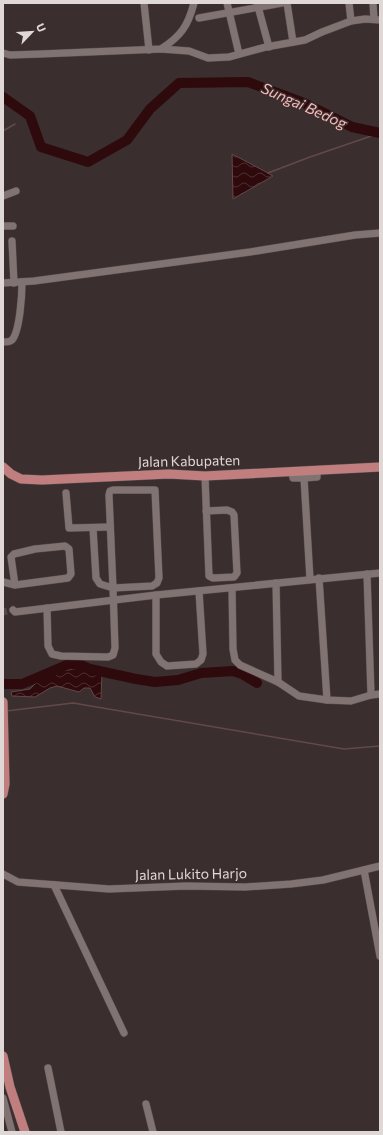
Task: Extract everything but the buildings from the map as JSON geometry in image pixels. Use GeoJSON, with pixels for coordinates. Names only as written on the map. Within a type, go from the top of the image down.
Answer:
{"type":"FeatureCollection","features":[{"type":"Feature","properties":{"kind":"main road","name":"Jalan Kabupaten"},"geometry":{"type":"LineString","coordinates":[[3,467],[21,479],[42,480],[169,474],[205,476],[380,467]]}},
{"type":"Feature","properties":{"kind":"main road"},"geometry":{"type":"LineString","coordinates":[[3,704],[5,784],[3,794]]}},
{"type":"Feature","properties":{"kind":"main road"},"geometry":{"type":"LineString","coordinates":[[3,1056],[10,1087],[24,1132]]}},
{"type":"Feature","properties":{"kind":"street"},"geometry":{"type":"LineString","coordinates":[[144,3],[149,50]]}},
{"type":"Feature","properties":{"kind":"street"},"geometry":{"type":"LineString","coordinates":[[161,49],[174,40],[183,31],[190,17],[194,3]]}},
{"type":"Feature","properties":{"kind":"street"},"geometry":{"type":"LineString","coordinates":[[227,3],[239,54]]}},
{"type":"Feature","properties":{"kind":"street"},"geometry":{"type":"LineString","coordinates":[[199,18],[229,13],[257,5],[282,3]]}},
{"type":"Feature","properties":{"kind":"street"},"geometry":{"type":"LineString","coordinates":[[287,3],[293,42]]}},
{"type":"Feature","properties":{"kind":"street"},"geometry":{"type":"LineString","coordinates":[[349,3],[351,22]]}},
{"type":"Feature","properties":{"kind":"street"},"geometry":{"type":"LineString","coordinates":[[3,53],[10,55],[161,49],[189,51],[207,57],[229,57],[305,40],[322,32],[351,22],[377,19],[373,3]]}},
{"type":"Feature","properties":{"kind":"street"},"geometry":{"type":"LineString","coordinates":[[257,5],[269,47]]}},
{"type":"Feature","properties":{"kind":"street"},"geometry":{"type":"LineString","coordinates":[[3,196],[16,192]]}},
{"type":"Feature","properties":{"kind":"street"},"geometry":{"type":"LineString","coordinates":[[3,226],[13,226]]}},
{"type":"Feature","properties":{"kind":"street"},"geometry":{"type":"LineString","coordinates":[[3,282],[22,282],[250,252],[355,235],[380,233]]}},
{"type":"Feature","properties":{"kind":"street"},"geometry":{"type":"LineString","coordinates":[[12,241],[14,283]]}},
{"type":"Feature","properties":{"kind":"street"},"geometry":{"type":"LineString","coordinates":[[3,342],[13,339],[16,333],[22,305],[22,282]]}},
{"type":"Feature","properties":{"kind":"street"},"geometry":{"type":"LineString","coordinates":[[292,471],[294,478],[304,478],[317,477],[317,470]]}},
{"type":"Feature","properties":{"kind":"street"},"geometry":{"type":"LineString","coordinates":[[205,476],[206,511],[209,576],[213,578],[234,577],[237,573],[234,515],[232,512],[227,510],[206,511]]}},
{"type":"Feature","properties":{"kind":"street"},"geometry":{"type":"LineString","coordinates":[[304,478],[310,579]]}},
{"type":"Feature","properties":{"kind":"street"},"geometry":{"type":"LineString","coordinates":[[47,608],[48,646],[52,654],[61,656],[108,657],[113,655],[115,648],[112,600],[113,588],[110,491],[113,490],[155,490],[159,578],[157,583],[152,586],[113,588],[100,584],[96,578],[93,528]]}},
{"type":"Feature","properties":{"kind":"street"},"geometry":{"type":"LineString","coordinates":[[66,493],[69,528],[110,527]]}},
{"type":"Feature","properties":{"kind":"street"},"geometry":{"type":"LineString","coordinates":[[3,582],[15,585],[68,578],[71,574],[69,549],[65,546],[36,549],[14,554],[11,557],[15,585]]}},
{"type":"Feature","properties":{"kind":"street"},"geometry":{"type":"LineString","coordinates":[[9,611],[15,612],[156,595],[380,573]]}},
{"type":"Feature","properties":{"kind":"street"},"geometry":{"type":"LineString","coordinates":[[367,574],[371,695]]}},
{"type":"Feature","properties":{"kind":"street"},"geometry":{"type":"LineString","coordinates":[[319,578],[327,700]]}},
{"type":"Feature","properties":{"kind":"street"},"geometry":{"type":"LineString","coordinates":[[276,583],[278,682]]}},
{"type":"Feature","properties":{"kind":"street"},"geometry":{"type":"LineString","coordinates":[[232,588],[233,649],[235,660],[240,665],[278,682],[299,696],[327,700],[350,701],[380,694]]}},
{"type":"Feature","properties":{"kind":"street"},"geometry":{"type":"LineString","coordinates":[[156,595],[156,654],[161,662],[167,666],[196,664],[201,660],[203,654],[199,591]]}},
{"type":"Feature","properties":{"kind":"street","name":"Jalan Lukito Harjo"},"geometry":{"type":"LineString","coordinates":[[3,874],[18,882],[109,889],[186,886],[245,887],[323,880],[380,866]]}},
{"type":"Feature","properties":{"kind":"street"},"geometry":{"type":"LineString","coordinates":[[364,870],[380,956]]}},
{"type":"Feature","properties":{"kind":"street"},"geometry":{"type":"LineString","coordinates":[[54,885],[124,1033]]}},
{"type":"Feature","properties":{"kind":"street"},"geometry":{"type":"LineString","coordinates":[[48,1068],[61,1132]]}},
{"type":"Feature","properties":{"kind":"street"},"geometry":{"type":"LineString","coordinates":[[3,1098],[12,1132]]}},
{"type":"Feature","properties":{"kind":"street"},"geometry":{"type":"LineString","coordinates":[[146,1104],[153,1132]]}},
{"type":"Feature","properties":{"kind":"water"},"geometry":{"type":"Polygon","coordinates":[[[232,154],[268,173],[273,176],[233,199],[232,154]]]}},
{"type":"Feature","properties":{"kind":"water"},"geometry":{"type":"Polygon","coordinates":[[[80,668],[102,674],[101,699],[95,697],[90,688],[84,688],[79,692],[57,686],[50,688],[35,697],[12,696],[11,692],[30,689],[39,680],[62,671],[80,668]]]}},
{"type":"Feature","properties":{"kind":"waterway","name":"Sungai Bedog"},"geometry":{"type":"LineString","coordinates":[[3,97],[30,116],[41,147],[88,162],[127,140],[150,109],[179,83],[248,82],[304,103],[352,127],[380,133]]}},
{"type":"Feature","properties":{"kind":"waterway"},"geometry":{"type":"LineString","coordinates":[[3,131],[15,124]]}},
{"type":"Feature","properties":{"kind":"waterway"},"geometry":{"type":"LineString","coordinates":[[268,173],[380,133]]}},
{"type":"Feature","properties":{"kind":"waterway"},"geometry":{"type":"LineString","coordinates":[[3,684],[22,684],[69,664],[81,665],[90,669],[155,682],[178,680],[201,673],[233,671],[242,674],[257,683]]}},
{"type":"Feature","properties":{"kind":"waterway"},"geometry":{"type":"LineString","coordinates":[[6,711],[73,703],[344,749],[380,746]]}},
{"type":"Feature","properties":{"kind":"tunnel"},"geometry":{"type":"LineString","coordinates":[[3,612],[7,611]]}}]}
